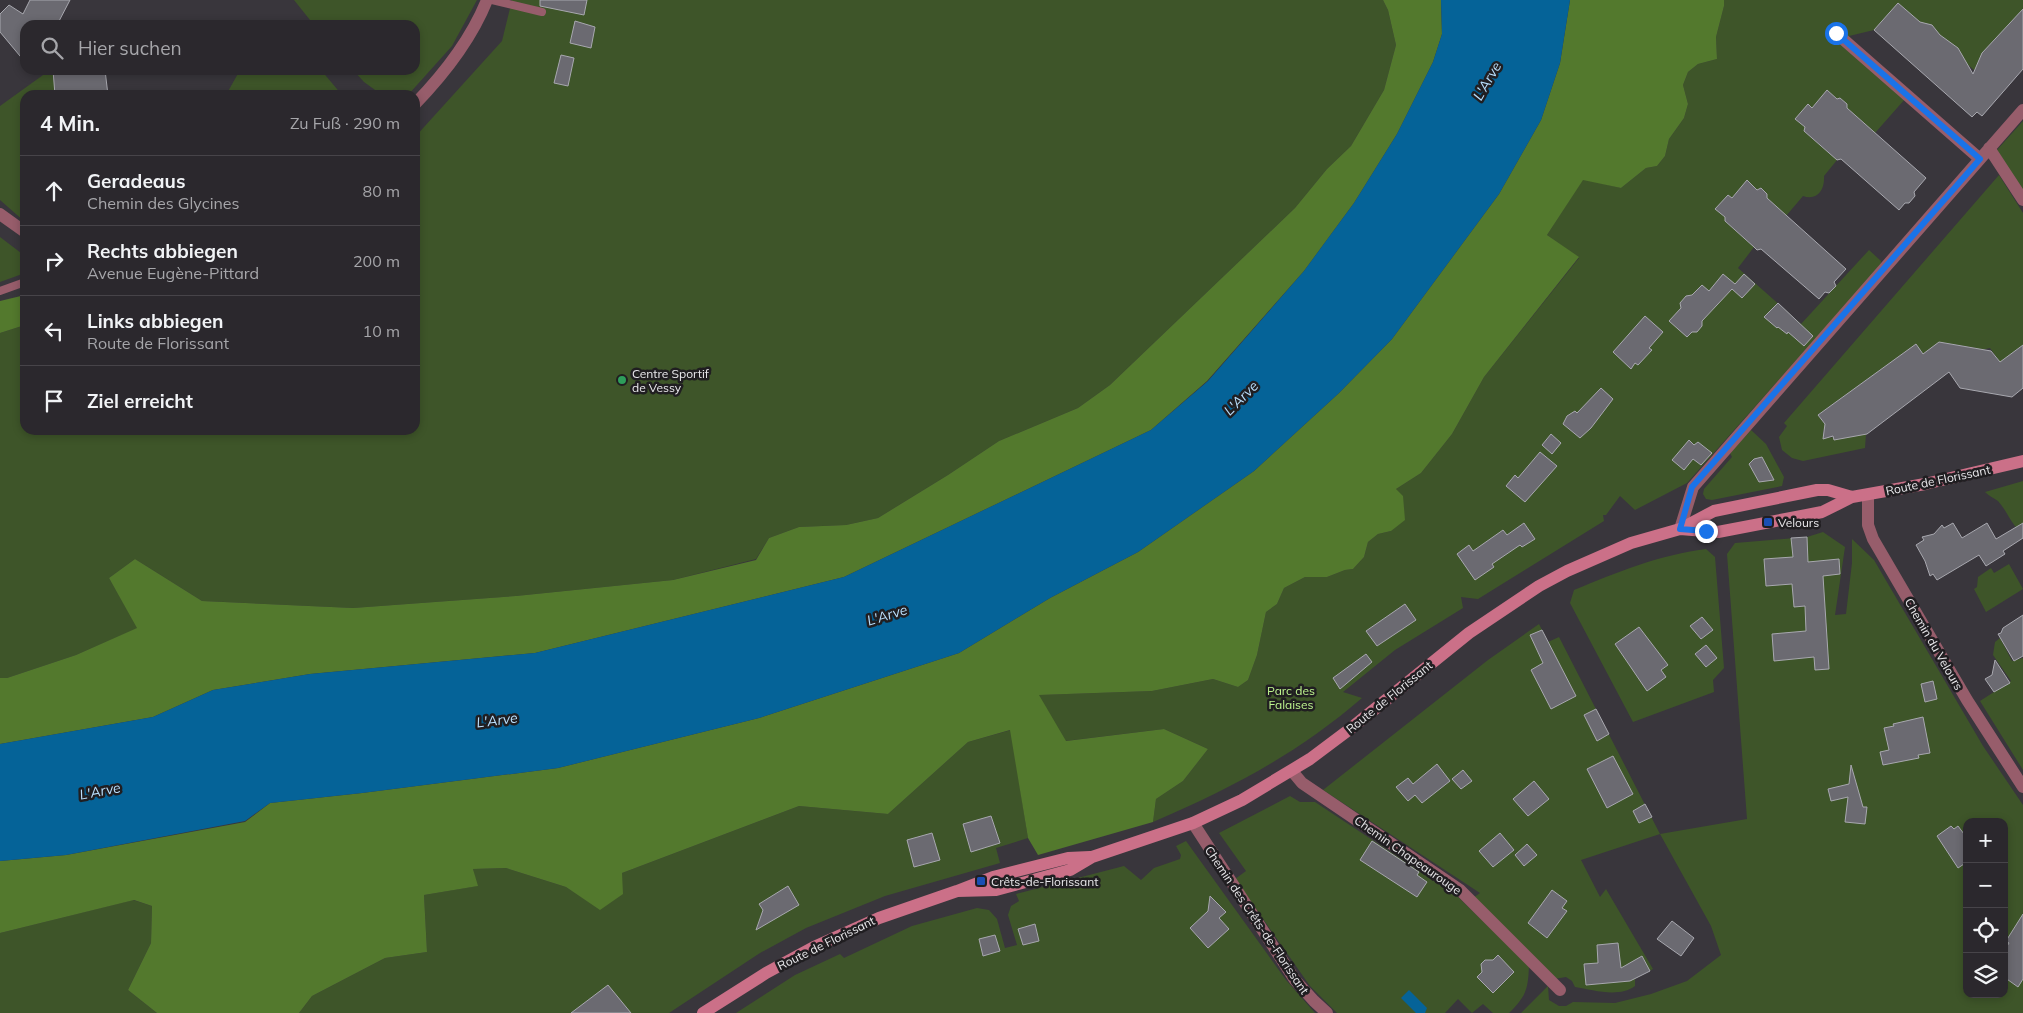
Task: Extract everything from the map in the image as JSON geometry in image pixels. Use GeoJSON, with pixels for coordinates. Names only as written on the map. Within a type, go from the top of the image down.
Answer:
{"type":"FeatureCollection","features":[{"type":"Feature","properties":{"kind":"main road","name":"Route de Florissant"},"geometry":{"type":"LineString","coordinates":[[1680,529],[1718,532],[1822,512],[1852,497],[1925,484],[2023,461]]}},
{"type":"Feature","properties":{"kind":"main road","name":"Route de Florissant"},"geometry":{"type":"LineString","coordinates":[[703,1013],[766,973],[814,947],[879,918],[957,891],[996,890],[1070,870],[1092,857],[1193,823],[1242,800],[1292,771],[1350,729],[1469,633],[1539,586],[1611,551],[1651,536],[1680,529],[1714,511],[1817,490],[1828,490],[1852,497]]}},
{"type":"Feature","properties":{"kind":"street"},"geometry":{"type":"LineString","coordinates":[[420,98],[451,64],[466,43],[487,0]]}},
{"type":"Feature","properties":{"kind":"street"},"geometry":{"type":"LineString","coordinates":[[1836,33],[1980,159]]}},
{"type":"Feature","properties":{"kind":"street"},"geometry":{"type":"LineString","coordinates":[[1680,529],[1692,487],[2023,110]]}},
{"type":"Feature","properties":{"kind":"street"},"geometry":{"type":"LineString","coordinates":[[1989,148],[2023,200]]}},
{"type":"Feature","properties":{"kind":"street"},"geometry":{"type":"LineString","coordinates":[[0,214],[20,228]]}},
{"type":"Feature","properties":{"kind":"street","name":"Chemin du Velours"},"geometry":{"type":"LineString","coordinates":[[1868,495],[1868,525],[1873,539],[1967,700],[2023,786]]}},
{"type":"Feature","properties":{"kind":"street","name":"Chemin Chapeaurouge"},"geometry":{"type":"LineString","coordinates":[[1292,771],[1302,783],[1460,890],[1560,990]]}},
{"type":"Feature","properties":{"kind":"street","name":"Chemin des Crêts-de-Florissant"},"geometry":{"type":"LineString","coordinates":[[1193,823],[1295,980],[1314,1002],[1327,1013]]}},
{"type":"Feature","properties":{"kind":"lane"},"geometry":{"type":"LineString","coordinates":[[492,0],[542,12]]}},
{"type":"Feature","properties":{"kind":"lane"},"geometry":{"type":"LineString","coordinates":[[0,291],[20,284]]}},
{"type":"Feature","properties":{"kind":"green space"},"geometry":{"type":"Polygon","coordinates":[[[294,0],[477,0],[452,46],[412,90],[375,90],[358,75],[420,75],[420,20],[310,20],[294,0]]]}},
{"type":"Feature","properties":{"kind":"green space","name":"Centre Sportif de Vessy"},"geometry":{"type":"Polygon","coordinates":[[[512,0],[1383,0],[1388,10],[1396,45],[1384,90],[1351,146],[1327,169],[1295,208],[1110,385],[1078,408],[999,441],[878,518],[846,525],[799,527],[769,538],[756,559],[673,580],[516,596],[353,608],[202,601],[135,559],[109,578],[138,628],[76,655],[7,678],[0,678],[0,333],[20,327],[20,435],[420,435],[420,131],[502,41],[512,0]]]}},
{"type":"Feature","properties":{"kind":"green space"},"geometry":{"type":"Polygon","coordinates":[[[1383,0],[1441,0],[1442,34],[1433,62],[1397,134],[1354,203],[1304,271],[1207,381],[1151,430],[844,577],[535,653],[310,674],[213,690],[153,717],[0,744],[0,678],[7,678],[76,655],[137,628],[109,578],[135,559],[202,601],[353,608],[516,596],[673,580],[756,560],[769,538],[799,527],[846,525],[878,518],[999,441],[1078,408],[1110,385],[1295,208],[1327,169],[1351,146],[1384,90],[1396,45],[1388,10],[1383,0]]]}},
{"type":"Feature","properties":{"kind":"green space"},"geometry":{"type":"Polygon","coordinates":[[[1570,0],[1724,0],[1716,37],[1717,59],[1698,64],[1688,72],[1683,85],[1688,104],[1684,118],[1669,139],[1665,156],[1657,166],[1646,168],[1621,188],[1583,180],[1547,235],[1579,257],[1484,377],[1452,434],[1421,473],[1396,489],[1403,496],[1405,520],[1391,531],[1378,534],[1368,542],[1364,557],[1353,569],[1327,577],[1305,577],[1284,588],[1277,604],[1266,612],[1257,655],[1248,680],[1238,687],[1213,679],[1152,691],[1039,695],[1066,741],[1164,729],[1208,749],[1183,781],[1156,799],[1153,822],[1038,855],[1028,838],[1010,730],[968,742],[888,814],[799,806],[622,873],[623,894],[600,910],[566,887],[506,868],[473,869],[478,886],[424,895],[427,952],[385,958],[312,996],[299,1013],[157,1013],[128,990],[151,943],[152,906],[134,900],[0,933],[0,861],[66,855],[245,822],[270,803],[558,768],[759,718],[959,653],[1050,598],[1138,552],[1254,471],[1339,393],[1392,339],[1499,194],[1541,120],[1560,63],[1570,0]]]}},
{"type":"Feature","properties":{"kind":"green space","name":"Parc des Falaises"},"geometry":{"type":"Polygon","coordinates":[[[1724,0],[2023,0],[2023,15],[1974,70],[1898,3],[1874,30],[1849,36],[1905,99],[1875,133],[1847,108],[1847,104],[1840,98],[1837,99],[1827,90],[1812,108],[1808,105],[1795,119],[1805,127],[1804,131],[1837,160],[1824,176],[1823,186],[1819,193],[1812,197],[1803,196],[1786,216],[1767,198],[1767,194],[1761,188],[1757,190],[1747,181],[1732,198],[1728,195],[1716,209],[1725,217],[1725,221],[1754,247],[1738,268],[1801,324],[1869,250],[1881,261],[1881,265],[1687,483],[1635,510],[1620,496],[1606,515],[1603,515],[1604,521],[1478,599],[1461,597],[1463,608],[1395,650],[1343,692],[1362,698],[1313,736],[1237,783],[1153,822],[1156,799],[1183,781],[1208,749],[1164,729],[1065,741],[1038,695],[1152,691],[1213,679],[1238,687],[1248,680],[1257,655],[1266,612],[1277,604],[1284,588],[1305,577],[1327,577],[1353,569],[1364,557],[1368,542],[1378,534],[1391,531],[1404,512],[1396,489],[1421,473],[1452,434],[1484,377],[1579,258],[1547,235],[1583,179],[1621,188],[1646,168],[1657,166],[1665,156],[1669,139],[1684,118],[1688,104],[1683,85],[1688,72],[1698,64],[1717,59],[1716,37],[1724,0]]]}},
{"type":"Feature","properties":{"kind":"green space"},"geometry":{"type":"Polygon","coordinates":[[[43,75],[53,75],[55,90],[22,90],[43,75]]]}},
{"type":"Feature","properties":{"kind":"green space"},"geometry":{"type":"Polygon","coordinates":[[[237,75],[325,75],[338,90],[229,90],[237,75]]]}},
{"type":"Feature","properties":{"kind":"green space"},"geometry":{"type":"Polygon","coordinates":[[[20,92],[20,218],[0,200],[0,106],[20,92]]]}},
{"type":"Feature","properties":{"kind":"green space"},"geometry":{"type":"Polygon","coordinates":[[[2023,121],[2023,192],[1997,150],[2023,121]]]}},
{"type":"Feature","properties":{"kind":"green space"},"geometry":{"type":"Polygon","coordinates":[[[1999,175],[2023,213],[2023,345],[2002,365],[1990,348],[1976,351],[1976,348],[1939,342],[1923,354],[1916,344],[1818,415],[1827,427],[1823,433],[1827,438],[1866,434],[1865,448],[1803,461],[1792,458],[1782,450],[1779,437],[1787,426],[1784,423],[1999,175]]]}},
{"type":"Feature","properties":{"kind":"green space"},"geometry":{"type":"Polygon","coordinates":[[[0,237],[20,252],[20,275],[0,282],[0,237]]]}},
{"type":"Feature","properties":{"kind":"green space"},"geometry":{"type":"Polygon","coordinates":[[[20,296],[20,327],[0,333],[0,301],[20,296]]]}},
{"type":"Feature","properties":{"kind":"green space"},"geometry":{"type":"Polygon","coordinates":[[[1751,430],[1766,444],[1784,477],[1782,486],[1712,500],[1706,499],[1703,494],[1704,489],[1732,457],[1730,453],[1751,430]]]}},
{"type":"Feature","properties":{"kind":"green space"},"geometry":{"type":"Polygon","coordinates":[[[2023,481],[2023,534],[2015,527],[1998,501],[1985,492],[2023,481]]]}},
{"type":"Feature","properties":{"kind":"green space"},"geometry":{"type":"Polygon","coordinates":[[[1823,532],[1845,547],[1835,615],[1846,614],[1852,563],[1852,539],[1874,560],[1983,746],[2023,805],[2023,1013],[1521,1013],[1548,986],[1549,1000],[1559,1006],[1566,1006],[1573,1002],[1615,1003],[1651,994],[1687,981],[1721,955],[1711,926],[1660,834],[1747,819],[1727,554],[1735,543],[1807,537],[1823,532]]]}},
{"type":"Feature","properties":{"kind":"green space"},"geometry":{"type":"Polygon","coordinates":[[[1706,549],[1715,557],[1724,668],[1713,680],[1714,692],[1633,722],[1570,603],[1574,590],[1655,560],[1706,549]]]}},
{"type":"Feature","properties":{"kind":"green space"},"geometry":{"type":"Polygon","coordinates":[[[2009,564],[2023,589],[1986,612],[1974,589],[1977,587],[1978,577],[1991,568],[1994,573],[2009,564]]]}},
{"type":"Feature","properties":{"kind":"green space"},"geometry":{"type":"Polygon","coordinates":[[[1539,624],[1548,642],[1559,637],[1660,834],[1581,860],[1600,897],[1606,889],[1653,969],[1635,978],[1635,986],[1621,992],[1606,992],[1575,987],[1572,981],[1566,977],[1554,979],[1473,898],[1480,893],[1323,790],[1488,660],[1539,624]]]}},
{"type":"Feature","properties":{"kind":"green space"},"geometry":{"type":"Polygon","coordinates":[[[2000,638],[2012,661],[2023,658],[2023,770],[1980,701],[2011,681],[1993,655],[1995,642],[2000,638]]]}},
{"type":"Feature","properties":{"kind":"green space"},"geometry":{"type":"Polygon","coordinates":[[[1011,730],[1028,838],[996,848],[1000,863],[885,896],[806,928],[760,953],[669,1013],[299,1013],[312,996],[385,958],[427,952],[424,895],[477,886],[473,869],[506,868],[566,887],[600,909],[622,873],[799,806],[888,814],[968,742],[1011,730]]]}},
{"type":"Feature","properties":{"kind":"green space"},"geometry":{"type":"Polygon","coordinates":[[[1290,796],[1300,802],[1315,802],[1457,896],[1529,966],[1528,981],[1523,997],[1509,1013],[1493,1013],[1483,1004],[1472,1013],[1458,999],[1445,1013],[1337,1013],[1310,986],[1235,879],[1246,871],[1219,833],[1290,796]]]}},
{"type":"Feature","properties":{"kind":"green space"},"geometry":{"type":"Polygon","coordinates":[[[1186,841],[1286,980],[1315,1013],[736,1013],[795,975],[840,954],[844,958],[912,926],[977,908],[989,910],[997,919],[1005,948],[1017,945],[1008,915],[1011,906],[1019,901],[1016,894],[1124,866],[1141,880],[1154,868],[1180,859],[1181,855],[1176,846],[1186,841]]]}},
{"type":"Feature","properties":{"kind":"green space"},"geometry":{"type":"Polygon","coordinates":[[[133,900],[152,906],[151,943],[128,990],[157,1013],[0,1013],[0,933],[133,900]]]}},
{"type":"Feature","properties":{"kind":"water","name":"L'Arve"},"geometry":{"type":"Polygon","coordinates":[[[1441,0],[1570,0],[1560,63],[1541,120],[1499,194],[1392,339],[1339,393],[1254,471],[1138,552],[1050,598],[959,653],[759,718],[558,768],[270,803],[245,821],[66,855],[0,861],[0,744],[153,717],[213,690],[310,674],[535,653],[844,577],[1151,430],[1208,381],[1304,271],[1354,203],[1397,134],[1433,62],[1442,34],[1441,0]]]}},
{"type":"Feature","properties":{"kind":"water"},"geometry":{"type":"Polygon","coordinates":[[[1409,990],[1427,1008],[1425,1013],[1416,1013],[1401,998],[1409,990]]]}},
{"type":"Feature","properties":{"kind":"building"},"geometry":{"type":"Polygon","coordinates":[[[30,0],[70,0],[60,20],[20,20],[20,56],[0,32],[0,14],[9,5],[23,14],[30,0]]]}},
{"type":"Feature","properties":{"kind":"building"},"geometry":{"type":"Polygon","coordinates":[[[540,0],[587,0],[584,15],[540,6],[540,0]]]}},
{"type":"Feature","properties":{"kind":"building"},"geometry":{"type":"Polygon","coordinates":[[[1898,3],[1920,22],[1932,25],[1940,35],[1958,48],[1973,74],[1982,53],[2023,9],[2023,69],[1982,116],[1977,112],[1972,117],[1874,30],[1898,3]]]}},
{"type":"Feature","properties":{"kind":"building"},"geometry":{"type":"Polygon","coordinates":[[[575,21],[595,27],[591,48],[570,43],[575,21]]]}},
{"type":"Feature","properties":{"kind":"building"},"geometry":{"type":"Polygon","coordinates":[[[561,55],[574,58],[568,86],[554,83],[561,55]]]}},
{"type":"Feature","properties":{"kind":"building"},"geometry":{"type":"Polygon","coordinates":[[[53,75],[106,75],[107,90],[55,90],[53,75]]]}},
{"type":"Feature","properties":{"kind":"building"},"geometry":{"type":"Polygon","coordinates":[[[1827,90],[1837,99],[1840,98],[1847,104],[1847,108],[1926,178],[1914,192],[1915,196],[1899,210],[1841,159],[1837,160],[1804,131],[1805,127],[1795,119],[1808,104],[1812,108],[1827,90]]]}},
{"type":"Feature","properties":{"kind":"building"},"geometry":{"type":"Polygon","coordinates":[[[1747,180],[1757,190],[1761,188],[1767,194],[1767,198],[1846,269],[1834,282],[1836,286],[1829,293],[1825,292],[1819,299],[1761,249],[1757,250],[1725,221],[1725,217],[1715,209],[1728,195],[1732,198],[1747,180]]]}},
{"type":"Feature","properties":{"kind":"building"},"geometry":{"type":"Polygon","coordinates":[[[1723,274],[1735,284],[1744,274],[1755,284],[1742,298],[1732,289],[1702,321],[1702,326],[1697,332],[1692,332],[1687,337],[1669,321],[1681,308],[1680,303],[1686,296],[1692,295],[1702,285],[1709,291],[1723,274]]]}},
{"type":"Feature","properties":{"kind":"building"},"geometry":{"type":"Polygon","coordinates":[[[1778,303],[1813,336],[1804,346],[1788,332],[1787,334],[1777,328],[1764,317],[1778,303]]]}},
{"type":"Feature","properties":{"kind":"building"},"geometry":{"type":"Polygon","coordinates":[[[1645,316],[1663,332],[1649,348],[1652,350],[1638,365],[1635,363],[1631,369],[1613,352],[1645,316]]]}},
{"type":"Feature","properties":{"kind":"building"},"geometry":{"type":"Polygon","coordinates":[[[1939,342],[1991,351],[2000,362],[2023,345],[2023,388],[2012,397],[1960,388],[1949,372],[1867,434],[1834,440],[1833,436],[1823,439],[1825,424],[1818,415],[1916,344],[1923,354],[1939,342]]]}},
{"type":"Feature","properties":{"kind":"building"},"geometry":{"type":"Polygon","coordinates":[[[1601,388],[1613,399],[1591,428],[1580,438],[1563,424],[1567,416],[1575,411],[1577,413],[1601,388]]]}},
{"type":"Feature","properties":{"kind":"building"},"geometry":{"type":"Polygon","coordinates":[[[1551,434],[1561,443],[1552,454],[1542,445],[1551,434]]]}},
{"type":"Feature","properties":{"kind":"building"},"geometry":{"type":"Polygon","coordinates":[[[1689,440],[1694,445],[1698,442],[1712,453],[1701,465],[1693,459],[1684,470],[1672,460],[1689,440]]]}},
{"type":"Feature","properties":{"kind":"building"},"geometry":{"type":"Polygon","coordinates":[[[1540,452],[1557,466],[1525,502],[1506,486],[1515,475],[1518,478],[1540,452]]]}},
{"type":"Feature","properties":{"kind":"building"},"geometry":{"type":"Polygon","coordinates":[[[1762,457],[1774,480],[1759,482],[1749,464],[1754,459],[1762,457]]]}},
{"type":"Feature","properties":{"kind":"building"},"geometry":{"type":"Polygon","coordinates":[[[1524,523],[1535,539],[1522,547],[1520,545],[1492,564],[1494,567],[1475,580],[1457,554],[1469,545],[1473,551],[1503,530],[1507,535],[1524,523]]]}},
{"type":"Feature","properties":{"kind":"building"},"geometry":{"type":"Polygon","coordinates":[[[1953,523],[1962,538],[1987,523],[1996,539],[2023,523],[2023,538],[2003,551],[2005,554],[1986,566],[1979,555],[1937,580],[1933,574],[1930,576],[1925,561],[1916,545],[1924,540],[1922,537],[1934,534],[1942,525],[1944,528],[1953,523]]]}},
{"type":"Feature","properties":{"kind":"building"},"geometry":{"type":"Polygon","coordinates":[[[1807,537],[1808,562],[1839,559],[1840,574],[1823,576],[1829,669],[1815,670],[1814,657],[1774,661],[1772,634],[1806,631],[1805,606],[1794,607],[1792,584],[1766,586],[1764,559],[1793,557],[1791,538],[1807,537]]]}},
{"type":"Feature","properties":{"kind":"building"},"geometry":{"type":"Polygon","coordinates":[[[1405,604],[1416,620],[1377,646],[1366,631],[1405,604]]]}},
{"type":"Feature","properties":{"kind":"building"},"geometry":{"type":"Polygon","coordinates":[[[2023,615],[2023,656],[2014,661],[1998,634],[2001,633],[2003,628],[2023,615]]]}},
{"type":"Feature","properties":{"kind":"building"},"geometry":{"type":"Polygon","coordinates":[[[1702,617],[1713,630],[1701,639],[1690,626],[1702,617]]]}},
{"type":"Feature","properties":{"kind":"building"},"geometry":{"type":"Polygon","coordinates":[[[1639,627],[1668,665],[1661,670],[1666,677],[1647,691],[1615,644],[1639,627]]]}},
{"type":"Feature","properties":{"kind":"building"},"geometry":{"type":"Polygon","coordinates":[[[1542,630],[1576,696],[1551,709],[1531,670],[1543,663],[1530,635],[1542,630]]]}},
{"type":"Feature","properties":{"kind":"building"},"geometry":{"type":"Polygon","coordinates":[[[1706,645],[1717,658],[1706,667],[1695,654],[1706,645]]]}},
{"type":"Feature","properties":{"kind":"building"},"geometry":{"type":"Polygon","coordinates":[[[1366,654],[1372,662],[1340,689],[1333,678],[1366,654]]]}},
{"type":"Feature","properties":{"kind":"building"},"geometry":{"type":"Polygon","coordinates":[[[1995,660],[2010,683],[1994,692],[1985,679],[1992,675],[1995,660]]]}},
{"type":"Feature","properties":{"kind":"building"},"geometry":{"type":"Polygon","coordinates":[[[1933,681],[1937,699],[1925,702],[1921,684],[1933,681]]]}},
{"type":"Feature","properties":{"kind":"building"},"geometry":{"type":"Polygon","coordinates":[[[1596,709],[1609,734],[1597,741],[1584,715],[1596,709]]]}},
{"type":"Feature","properties":{"kind":"building"},"geometry":{"type":"Polygon","coordinates":[[[1923,717],[1930,753],[1918,755],[1919,758],[1883,765],[1880,752],[1889,750],[1884,728],[1923,717]]]}},
{"type":"Feature","properties":{"kind":"building"},"geometry":{"type":"Polygon","coordinates":[[[1613,756],[1633,794],[1607,808],[1587,769],[1613,756]]]}},
{"type":"Feature","properties":{"kind":"building"},"geometry":{"type":"Polygon","coordinates":[[[1437,764],[1450,781],[1422,803],[1415,795],[1408,801],[1396,787],[1408,778],[1413,784],[1437,764]]]}},
{"type":"Feature","properties":{"kind":"building"},"geometry":{"type":"Polygon","coordinates":[[[1851,765],[1863,807],[1867,807],[1865,824],[1845,822],[1848,797],[1831,801],[1828,789],[1849,784],[1851,765]]]}},
{"type":"Feature","properties":{"kind":"building"},"geometry":{"type":"Polygon","coordinates":[[[1463,770],[1472,781],[1461,789],[1452,779],[1463,770]]]}},
{"type":"Feature","properties":{"kind":"building"},"geometry":{"type":"Polygon","coordinates":[[[1534,781],[1549,799],[1528,816],[1513,799],[1534,781]]]}},
{"type":"Feature","properties":{"kind":"building"},"geometry":{"type":"Polygon","coordinates":[[[1645,804],[1652,817],[1639,823],[1633,811],[1645,804]]]}},
{"type":"Feature","properties":{"kind":"building"},"geometry":{"type":"Polygon","coordinates":[[[991,816],[1000,843],[971,852],[963,824],[991,816]]]}},
{"type":"Feature","properties":{"kind":"building"},"geometry":{"type":"Polygon","coordinates":[[[1951,826],[1954,829],[1958,826],[1963,833],[1963,865],[1958,868],[1937,836],[1951,826]]]}},
{"type":"Feature","properties":{"kind":"building"},"geometry":{"type":"Polygon","coordinates":[[[932,833],[940,860],[914,867],[907,840],[932,833]]]}},
{"type":"Feature","properties":{"kind":"building"},"geometry":{"type":"Polygon","coordinates":[[[1500,833],[1514,850],[1493,867],[1479,851],[1500,833]]]}},
{"type":"Feature","properties":{"kind":"building"},"geometry":{"type":"Polygon","coordinates":[[[1372,841],[1419,872],[1417,875],[1427,882],[1417,897],[1360,860],[1372,841]]]}},
{"type":"Feature","properties":{"kind":"building"},"geometry":{"type":"Polygon","coordinates":[[[1527,844],[1537,855],[1524,866],[1515,855],[1527,844]]]}},
{"type":"Feature","properties":{"kind":"building"},"geometry":{"type":"Polygon","coordinates":[[[788,886],[799,905],[756,930],[763,910],[759,904],[788,886]]]}},
{"type":"Feature","properties":{"kind":"building"},"geometry":{"type":"Polygon","coordinates":[[[1552,890],[1567,901],[1562,908],[1567,911],[1547,938],[1528,923],[1552,890]]]}},
{"type":"Feature","properties":{"kind":"building"},"geometry":{"type":"Polygon","coordinates":[[[1210,896],[1226,912],[1219,918],[1229,929],[1208,948],[1190,928],[1208,911],[1210,896]]]}},
{"type":"Feature","properties":{"kind":"building"},"geometry":{"type":"Polygon","coordinates":[[[2023,914],[2023,979],[2018,987],[2008,980],[2008,938],[2023,914]]]}},
{"type":"Feature","properties":{"kind":"building"},"geometry":{"type":"Polygon","coordinates":[[[1672,921],[1694,938],[1681,956],[1657,939],[1672,921]]]}},
{"type":"Feature","properties":{"kind":"building"},"geometry":{"type":"Polygon","coordinates":[[[1035,924],[1039,941],[1023,945],[1018,929],[1035,924]]]}},
{"type":"Feature","properties":{"kind":"building"},"geometry":{"type":"Polygon","coordinates":[[[995,935],[1000,951],[983,956],[979,939],[995,935]]]}},
{"type":"Feature","properties":{"kind":"building"},"geometry":{"type":"Polygon","coordinates":[[[1618,943],[1621,968],[1642,956],[1650,971],[1630,981],[1586,985],[1584,964],[1598,963],[1597,945],[1618,943]]]}},
{"type":"Feature","properties":{"kind":"building"},"geometry":{"type":"Polygon","coordinates":[[[1498,955],[1514,972],[1493,993],[1477,977],[1482,972],[1481,964],[1485,960],[1493,960],[1498,955]]]}},
{"type":"Feature","properties":{"kind":"building"},"geometry":{"type":"Polygon","coordinates":[[[608,985],[631,1013],[571,1013],[608,985]]]}},
{"type":"Feature","properties":{"kind":"place","name":"Centre Sportif de Vessy"},"geometry":{"type":"Point","coordinates":[622,380]}},
{"type":"Feature","properties":{"kind":"place","name":"Velours"},"geometry":{"type":"Point","coordinates":[1768,522]}},
{"type":"Feature","properties":{"kind":"place","name":"Crêts-de-Florissant"},"geometry":{"type":"Point","coordinates":[981,881]}},
{"type":"Feature","properties":{"kind":"route"},"geometry":{"type":"LineString","coordinates":[[1706,531],[1680,529],[1692,487],[1980,159],[1836,33]]}}]}
